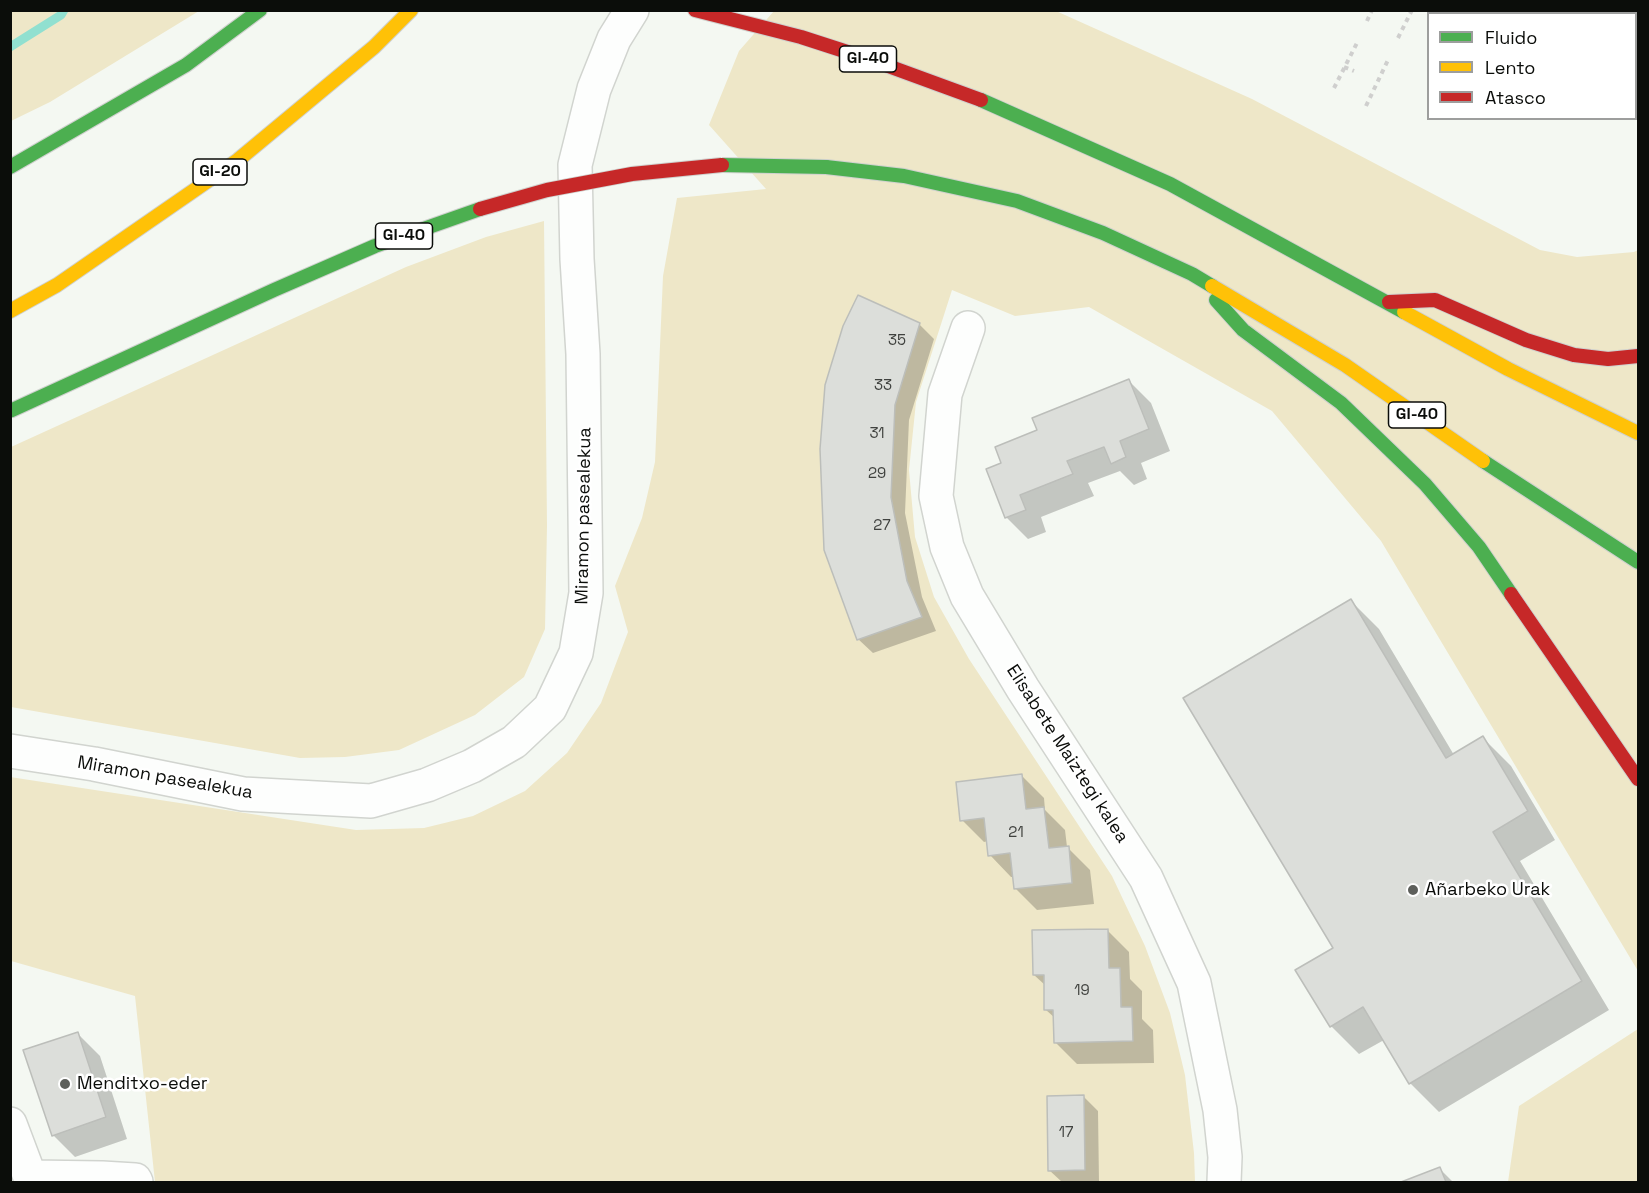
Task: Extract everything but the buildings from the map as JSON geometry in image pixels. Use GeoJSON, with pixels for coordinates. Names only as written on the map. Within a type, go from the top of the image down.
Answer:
{"type":"FeatureCollection","features":[{"type":"Feature","properties":{"kind":"highway"},"geometry":{"type":"LineString","coordinates":[[10,167],[186,64],[260,10]]}},
{"type":"Feature","properties":{"kind":"highway","name":"GI-20"},"geometry":{"type":"LineString","coordinates":[[10,311],[57,285],[238,160],[374,46],[411,10]]}},
{"type":"Feature","properties":{"kind":"highway","name":"GI-40"},"geometry":{"type":"LineString","coordinates":[[695,10],[801,37],[972,96],[1072,138],[1170,184],[1508,369],[1638,433]]}},
{"type":"Feature","properties":{"kind":"highway","name":"GI-40"},"geometry":{"type":"LineString","coordinates":[[10,411],[375,246],[468,213],[547,190],[632,174],[724,165],[826,167],[904,176],[1017,201],[1103,233],[1192,274],[1345,365],[1520,487],[1638,562]]}},
{"type":"Feature","properties":{"kind":"highway"},"geometry":{"type":"LineString","coordinates":[[1192,274],[1243,330],[1341,404],[1425,484],[1479,547],[1638,779]]}},
{"type":"Feature","properties":{"kind":"highway"},"geometry":{"type":"LineString","coordinates":[[1389,303],[1435,300],[1526,340],[1574,355],[1608,358],[1638,356]]}},
{"type":"Feature","properties":{"kind":"street","name":"Miramon pasealekua"},"geometry":{"type":"LineString","coordinates":[[10,751],[94,764],[243,794],[370,801],[427,785],[472,766],[514,742],[550,708],[576,653],[586,593],[584,376],[577,259],[575,165],[594,89],[614,39],[632,10]]}},
{"type":"Feature","properties":{"kind":"street","name":"Elisabete Maiztegi kalea"},"geometry":{"type":"LineString","coordinates":[[968,328],[945,394],[936,496],[947,548],[966,596],[1023,689],[1146,878],[1194,983],[1220,1110],[1225,1157],[1224,1182]]}},
{"type":"Feature","properties":{"kind":"street"},"geometry":{"type":"LineString","coordinates":[[10,1124],[30,1177],[102,1178],[135,1180],[136,1182]]}},
{"type":"Feature","properties":{"kind":"path"},"geometry":{"type":"LineString","coordinates":[[1367,21],[1372,10]]}},
{"type":"Feature","properties":{"kind":"path"},"geometry":{"type":"LineString","coordinates":[[1398,38],[1409,12]]}},
{"type":"Feature","properties":{"kind":"path"},"geometry":{"type":"LineString","coordinates":[[1334,88],[1357,43]]}},
{"type":"Feature","properties":{"kind":"path"},"geometry":{"type":"LineString","coordinates":[[1366,106],[1375,82],[1388,60]]}},
{"type":"Feature","properties":{"kind":"path"},"geometry":{"type":"LineString","coordinates":[[1344,67],[1354,71]]}},
{"type":"Feature","properties":{"kind":"shaded area"},"geometry":{"type":"Polygon","coordinates":[[[11,10],[199,11],[50,102],[11,121],[11,10]]]}},
{"type":"Feature","properties":{"kind":"shaded area"},"geometry":{"type":"Polygon","coordinates":[[[774,11],[1056,11],[1252,99],[1540,250],[1577,257],[1638,250],[1638,971],[1381,541],[1272,411],[1089,307],[1015,316],[952,290],[916,402],[909,470],[915,537],[934,597],[969,659],[1112,876],[1145,946],[1170,1013],[1185,1075],[1195,1182],[155,1182],[135,996],[11,961],[10,777],[356,830],[424,828],[473,816],[525,791],[567,753],[601,703],[628,632],[615,586],[642,518],[655,462],[663,276],[677,198],[766,189],[709,125],[739,51],[774,11]]]}},
{"type":"Feature","properties":{"kind":"shaded area"},"geometry":{"type":"Polygon","coordinates":[[[544,221],[547,526],[545,629],[524,677],[475,715],[399,750],[345,757],[300,758],[11,707],[11,447],[406,267],[486,237],[544,221]]]}},
{"type":"Feature","properties":{"kind":"shaded area"},"geometry":{"type":"Polygon","coordinates":[[[1638,1029],[1638,1182],[1508,1182],[1519,1106],[1638,1029]]]}},
{"type":"Feature","properties":{"kind":"waterway"},"geometry":{"type":"LineString","coordinates":[[10,47],[61,15],[64,10]]}},
{"type":"Feature","properties":{"kind":"traffic: fast"},"geometry":{"type":"LineString","coordinates":[[10,167],[186,65],[260,10]]}},
{"type":"Feature","properties":{"kind":"traffic: fast"},"geometry":{"type":"LineString","coordinates":[[981,100],[1170,184],[1404,312]]}},
{"type":"Feature","properties":{"kind":"traffic: fast"},"geometry":{"type":"LineString","coordinates":[[722,165],[826,167]]}},
{"type":"Feature","properties":{"kind":"traffic: fast"},"geometry":{"type":"LineString","coordinates":[[826,167],[904,176],[1017,201],[1103,233],[1192,274],[1212,286]]}},
{"type":"Feature","properties":{"kind":"traffic: fast"},"geometry":{"type":"LineString","coordinates":[[10,411],[375,246],[480,209]]}},
{"type":"Feature","properties":{"kind":"traffic: fast"},"geometry":{"type":"LineString","coordinates":[[1216,300],[1243,330],[1341,403],[1425,484],[1479,547],[1511,594]]}},
{"type":"Feature","properties":{"kind":"traffic: fast"},"geometry":{"type":"LineString","coordinates":[[1483,461],[1638,562]]}},
{"type":"Feature","properties":{"kind":"traffic: slow"},"geometry":{"type":"LineString","coordinates":[[10,311],[57,285],[238,160],[374,47],[411,10]]}},
{"type":"Feature","properties":{"kind":"traffic: slow"},"geometry":{"type":"LineString","coordinates":[[1212,286],[1345,365],[1483,461]]}},
{"type":"Feature","properties":{"kind":"traffic: slow"},"geometry":{"type":"LineString","coordinates":[[1404,312],[1508,369],[1638,433]]}},
{"type":"Feature","properties":{"kind":"traffic: jam"},"geometry":{"type":"LineString","coordinates":[[695,10],[801,37],[981,100]]}},
{"type":"Feature","properties":{"kind":"traffic: jam"},"geometry":{"type":"LineString","coordinates":[[480,209],[547,190],[632,174],[722,165]]}},
{"type":"Feature","properties":{"kind":"traffic: jam"},"geometry":{"type":"LineString","coordinates":[[1389,302],[1435,300],[1526,340],[1574,355],[1608,359],[1638,356]]}},
{"type":"Feature","properties":{"kind":"traffic: jam"},"geometry":{"type":"LineString","coordinates":[[1511,594],[1638,779]]}},
{"type":"Feature","properties":{"kind":"place","name":"Añarbeko Urak"},"geometry":{"type":"Point","coordinates":[1413,890]}},
{"type":"Feature","properties":{"kind":"place","name":"Menditxo-eder"},"geometry":{"type":"Point","coordinates":[65,1084]}}]}
